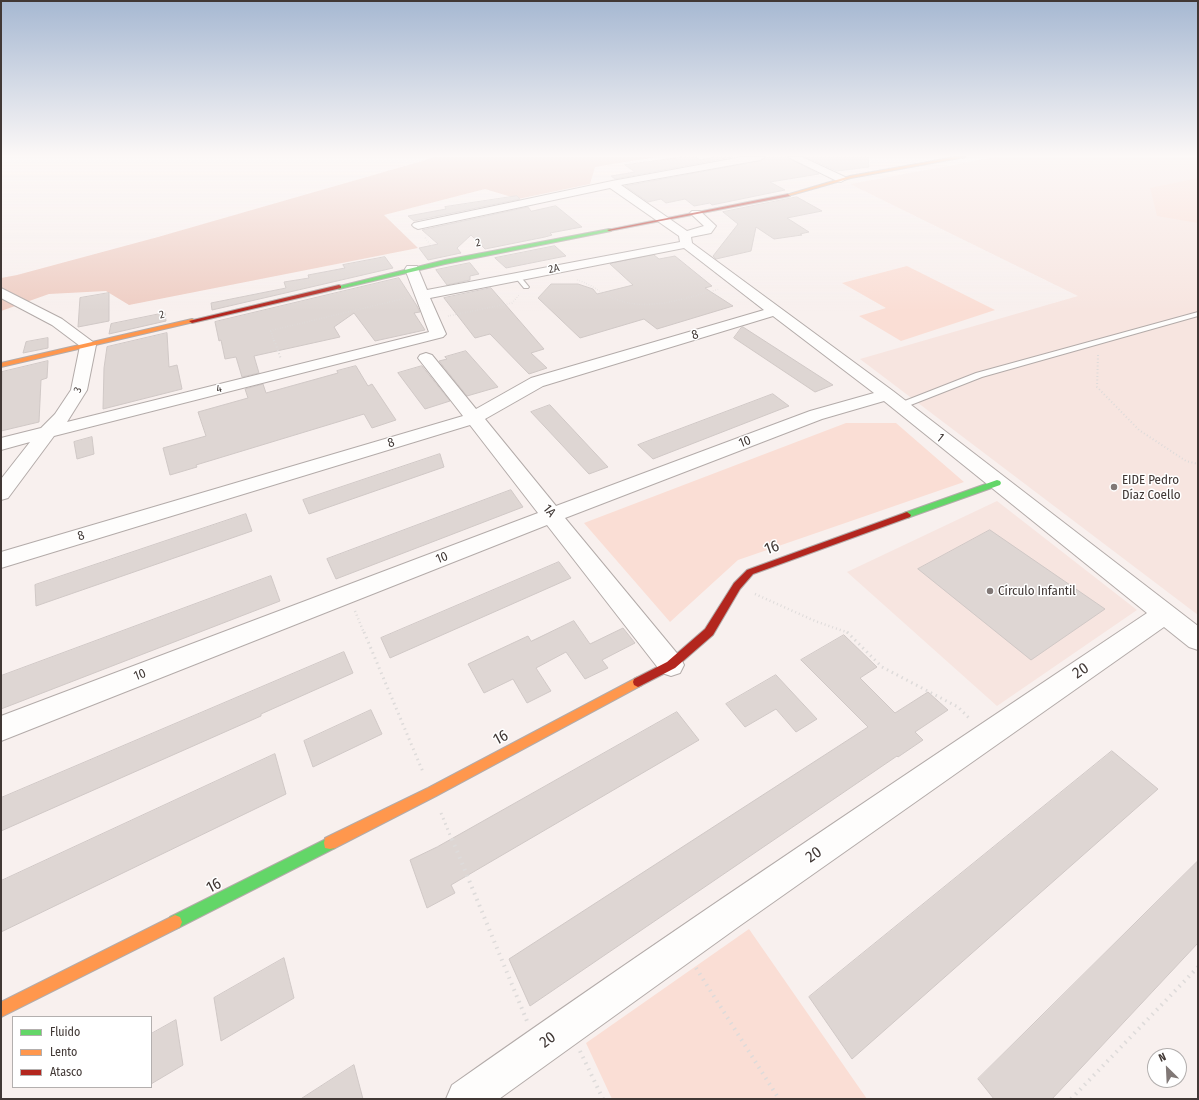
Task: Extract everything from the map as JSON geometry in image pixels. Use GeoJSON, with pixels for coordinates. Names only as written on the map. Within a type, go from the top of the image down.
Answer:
{"type":"FeatureCollection","features":[{"type":"Feature","properties":{"kind":"street"},"geometry":{"type":"LineString","coordinates":[[418,224],[497,208]]}},
{"type":"Feature","properties":{"kind":"street","name":"1"},"geometry":{"type":"LineString","coordinates":[[648,208],[664,219],[741,285],[894,401],[1198,640]]}},
{"type":"Feature","properties":{"kind":"street","name":"2"},"geometry":{"type":"LineString","coordinates":[[1,365],[412,269],[720,208]]}},
{"type":"Feature","properties":{"kind":"street"},"geometry":{"type":"LineString","coordinates":[[686,239],[707,230],[710,226],[696,213]]}},
{"type":"Feature","properties":{"kind":"street","name":"2A"},"geometry":{"type":"LineString","coordinates":[[422,295],[686,239]]}},
{"type":"Feature","properties":{"kind":"street"},"geometry":{"type":"LineString","coordinates":[[412,269],[435,327]]}},
{"type":"Feature","properties":{"kind":"street"},"geometry":{"type":"LineString","coordinates":[[1,292],[57,322],[88,345]]}},
{"type":"Feature","properties":{"kind":"street","name":"8"},"geometry":{"type":"LineString","coordinates":[[1,560],[474,418],[537,382],[775,311]]}},
{"type":"Feature","properties":{"kind":"street","name":"4"},"geometry":{"type":"LineString","coordinates":[[1,444],[286,373],[435,327]]}},
{"type":"Feature","properties":{"kind":"street","name":"3"},"geometry":{"type":"LineString","coordinates":[[1,493],[48,432],[62,417],[79,390],[88,345]]}},
{"type":"Feature","properties":{"kind":"street","name":"1A"},"geometry":{"type":"LineString","coordinates":[[426,358],[671,665]]}},
{"type":"Feature","properties":{"kind":"street","name":"10"},"geometry":{"type":"LineString","coordinates":[[1,729],[552,515],[816,415],[894,401]]}},
{"type":"Feature","properties":{"kind":"street","name":"16"},"geometry":{"type":"LineString","coordinates":[[1,1010],[432,792],[671,665],[709,632],[737,586],[750,572],[997,483]]}},
{"type":"Feature","properties":{"kind":"street","name":"20"},"geometry":{"type":"LineString","coordinates":[[466,1099],[683,946],[1165,614]]}},
{"type":"Feature","properties":{"kind":"lane"},"geometry":{"type":"LineString","coordinates":[[516,276],[526,287]]}},
{"type":"Feature","properties":{"kind":"lane"},"geometry":{"type":"LineString","coordinates":[[894,401],[978,375],[1198,314]]}},
{"type":"Feature","properties":{"kind":"path"},"geometry":{"type":"LineString","coordinates":[[432,222],[422,233],[445,262]]}},
{"type":"Feature","properties":{"kind":"path"},"geometry":{"type":"LineString","coordinates":[[575,280],[587,282],[606,295],[621,302],[647,306],[741,285]]}},
{"type":"Feature","properties":{"kind":"path"},"geometry":{"type":"LineString","coordinates":[[435,327],[512,303],[526,287]]}},
{"type":"Feature","properties":{"kind":"path"},"geometry":{"type":"LineString","coordinates":[[286,373],[271,332],[273,330],[422,295]]}},
{"type":"Feature","properties":{"kind":"path"},"geometry":{"type":"LineString","coordinates":[[1099,342],[1097,387],[1139,430],[1186,461],[1198,464]]}},
{"type":"Feature","properties":{"kind":"path"},"geometry":{"type":"LineString","coordinates":[[737,586],[815,621],[849,633],[882,667],[958,707],[988,735]]}},
{"type":"Feature","properties":{"kind":"path"},"geometry":{"type":"LineString","coordinates":[[348,594],[538,1048]]}},
{"type":"Feature","properties":{"kind":"path"},"geometry":{"type":"LineString","coordinates":[[683,946],[779,1099]]}},
{"type":"Feature","properties":{"kind":"path"},"geometry":{"type":"LineString","coordinates":[[1071,1099],[1198,967]]}},
{"type":"Feature","properties":{"kind":"path"},"geometry":{"type":"LineString","coordinates":[[568,1026],[603,1099]]}},
{"type":"Feature","properties":{"kind":"shaded area"},"geometry":{"type":"Polygon","coordinates":[[[258,208],[410,208],[384,215],[418,248],[129,305],[106,291],[49,294],[1,311],[1,278],[158,237],[258,208]]]}},
{"type":"Feature","properties":{"kind":"shaded area","name":"EIDE Pedro Díaz Coello"},"geometry":{"type":"Polygon","coordinates":[[[900,208],[1198,208],[1198,615],[860,359],[1078,296],[900,208]]]}},
{"type":"Feature","properties":{"kind":"shaded area"},"geometry":{"type":"Polygon","coordinates":[[[1155,208],[1198,208],[1198,223],[1157,216],[1155,208]]]}},
{"type":"Feature","properties":{"kind":"shaded area"},"geometry":{"type":"Polygon","coordinates":[[[907,266],[995,310],[901,341],[859,316],[886,308],[842,283],[907,266]]]}},
{"type":"Feature","properties":{"kind":"shaded area"},"geometry":{"type":"Polygon","coordinates":[[[846,423],[896,423],[964,482],[738,560],[670,622],[584,523],[846,423]]]}},
{"type":"Feature","properties":{"kind":"shaded area","name":"Círculo Infantil"},"geometry":{"type":"Polygon","coordinates":[[[997,501],[1137,610],[997,706],[847,572],[997,501]]]}},
{"type":"Feature","properties":{"kind":"shaded area"},"geometry":{"type":"Polygon","coordinates":[[[749,929],[867,1099],[612,1099],[586,1043],[749,929]]]}},
{"type":"Feature","properties":{"kind":"building"},"geometry":{"type":"Polygon","coordinates":[[[475,208],[414,221],[408,216],[446,209],[475,208]]]}},
{"type":"Feature","properties":{"kind":"building"},"geometry":{"type":"Polygon","coordinates":[[[522,208],[529,208],[531,211],[544,208],[559,208],[582,227],[550,233],[552,235],[545,237],[485,249],[471,235],[457,248],[461,253],[428,260],[419,248],[438,244],[422,230],[522,208]]]}},
{"type":"Feature","properties":{"kind":"building"},"geometry":{"type":"Polygon","coordinates":[[[741,208],[817,208],[822,211],[787,218],[809,232],[800,234],[802,235],[774,239],[756,227],[751,251],[716,259],[713,256],[738,224],[723,212],[741,208]]]}},
{"type":"Feature","properties":{"kind":"building"},"geometry":{"type":"Polygon","coordinates":[[[555,246],[566,256],[506,268],[495,258],[555,246]]]}},
{"type":"Feature","properties":{"kind":"building"},"geometry":{"type":"Polygon","coordinates":[[[654,255],[659,259],[675,256],[712,286],[705,288],[733,306],[657,329],[644,319],[580,338],[538,298],[551,284],[578,284],[593,289],[597,294],[633,285],[610,264],[654,255]]]}},
{"type":"Feature","properties":{"kind":"building"},"geometry":{"type":"Polygon","coordinates":[[[385,257],[393,268],[212,310],[211,303],[286,288],[284,282],[309,278],[308,275],[345,268],[343,265],[385,257]]]}},
{"type":"Feature","properties":{"kind":"building"},"geometry":{"type":"Polygon","coordinates":[[[470,263],[479,274],[470,276],[470,280],[447,285],[436,270],[470,263]]]}},
{"type":"Feature","properties":{"kind":"building"},"geometry":{"type":"Polygon","coordinates":[[[399,278],[420,312],[414,313],[425,330],[375,341],[354,313],[334,327],[340,337],[254,356],[259,373],[242,377],[236,357],[225,359],[215,322],[399,278]]]}},
{"type":"Feature","properties":{"kind":"building"},"geometry":{"type":"Polygon","coordinates":[[[491,288],[544,349],[531,353],[547,368],[529,374],[490,334],[475,338],[444,298],[491,288]]]}},
{"type":"Feature","properties":{"kind":"building"},"geometry":{"type":"Polygon","coordinates":[[[109,293],[109,321],[78,327],[80,298],[109,293]]]}},
{"type":"Feature","properties":{"kind":"building"},"geometry":{"type":"Polygon","coordinates":[[[165,313],[166,321],[109,334],[111,324],[165,313]]]}},
{"type":"Feature","properties":{"kind":"building"},"geometry":{"type":"Polygon","coordinates":[[[742,327],[833,385],[815,392],[734,338],[742,327]]]}},
{"type":"Feature","properties":{"kind":"building"},"geometry":{"type":"Polygon","coordinates":[[[167,333],[169,367],[177,365],[182,389],[103,409],[104,368],[107,347],[167,333]]]}},
{"type":"Feature","properties":{"kind":"building"},"geometry":{"type":"Polygon","coordinates":[[[48,338],[48,348],[23,353],[26,342],[48,338]]]}},
{"type":"Feature","properties":{"kind":"building"},"geometry":{"type":"Polygon","coordinates":[[[466,351],[498,387],[467,396],[439,361],[447,359],[445,357],[466,351]]]}},
{"type":"Feature","properties":{"kind":"building"},"geometry":{"type":"Polygon","coordinates":[[[48,361],[47,378],[41,380],[39,422],[1,431],[2,372],[48,361]]]}},
{"type":"Feature","properties":{"kind":"building"},"geometry":{"type":"Polygon","coordinates":[[[356,366],[368,386],[372,384],[396,420],[372,428],[364,414],[196,465],[197,467],[170,475],[163,448],[206,436],[198,412],[248,398],[245,389],[263,384],[266,393],[338,373],[337,371],[356,366]]]}},
{"type":"Feature","properties":{"kind":"building"},"geometry":{"type":"Polygon","coordinates":[[[422,366],[450,401],[425,409],[398,373],[422,366]]]}},
{"type":"Feature","properties":{"kind":"building"},"geometry":{"type":"Polygon","coordinates":[[[773,394],[789,406],[653,459],[638,445],[773,394]]]}},
{"type":"Feature","properties":{"kind":"building"},"geometry":{"type":"Polygon","coordinates":[[[550,405],[608,467],[589,474],[531,412],[550,405]]]}},
{"type":"Feature","properties":{"kind":"building"},"geometry":{"type":"Polygon","coordinates":[[[92,437],[94,454],[77,459],[74,442],[92,437]]]}},
{"type":"Feature","properties":{"kind":"building"},"geometry":{"type":"Polygon","coordinates":[[[440,454],[444,467],[309,514],[303,500],[440,454]]]}},
{"type":"Feature","properties":{"kind":"building"},"geometry":{"type":"Polygon","coordinates":[[[511,490],[523,507],[336,579],[327,559],[511,490]]]}},
{"type":"Feature","properties":{"kind":"building"},"geometry":{"type":"Polygon","coordinates":[[[246,514],[252,531],[36,606],[35,585],[246,514]]]}},
{"type":"Feature","properties":{"kind":"building"},"geometry":{"type":"Polygon","coordinates":[[[990,530],[1105,609],[1031,660],[918,569],[990,530]]]}},
{"type":"Feature","properties":{"kind":"building"},"geometry":{"type":"Polygon","coordinates":[[[559,562],[571,578],[390,658],[381,638],[559,562]]]}},
{"type":"Feature","properties":{"kind":"building"},"geometry":{"type":"Polygon","coordinates":[[[271,576],[280,601],[1,709],[1,676],[271,576]]]}},
{"type":"Feature","properties":{"kind":"building"},"geometry":{"type":"Polygon","coordinates":[[[574,621],[590,644],[623,628],[635,643],[602,660],[608,668],[585,679],[566,652],[536,668],[551,691],[527,703],[513,679],[484,693],[468,664],[528,636],[531,641],[574,621]]]}},
{"type":"Feature","properties":{"kind":"building"},"geometry":{"type":"Polygon","coordinates":[[[844,635],[877,667],[860,678],[895,713],[928,692],[948,710],[915,732],[923,740],[898,757],[897,756],[530,1006],[509,959],[868,727],[801,660],[844,635]]]}},
{"type":"Feature","properties":{"kind":"building"},"geometry":{"type":"Polygon","coordinates":[[[344,652],[353,673],[261,714],[261,716],[1,831],[1,798],[344,652]]]}},
{"type":"Feature","properties":{"kind":"building"},"geometry":{"type":"Polygon","coordinates":[[[776,675],[817,719],[796,732],[776,709],[745,727],[726,704],[776,675]]]}},
{"type":"Feature","properties":{"kind":"building"},"geometry":{"type":"Polygon","coordinates":[[[371,710],[382,734],[313,767],[304,741],[371,710]]]}},
{"type":"Feature","properties":{"kind":"building"},"geometry":{"type":"Polygon","coordinates":[[[677,712],[699,740],[451,885],[455,893],[427,908],[410,860],[437,847],[677,712]]]}},
{"type":"Feature","properties":{"kind":"building"},"geometry":{"type":"Polygon","coordinates":[[[1112,751],[1158,789],[852,1059],[809,997],[1112,751]]]}},
{"type":"Feature","properties":{"kind":"building"},"geometry":{"type":"Polygon","coordinates":[[[275,754],[286,794],[1,932],[1,881],[275,754]]]}},
{"type":"Feature","properties":{"kind":"building"},"geometry":{"type":"Polygon","coordinates":[[[1198,861],[1198,943],[1052,1099],[994,1099],[978,1079],[1198,861]]]}},
{"type":"Feature","properties":{"kind":"building"},"geometry":{"type":"Polygon","coordinates":[[[284,958],[294,998],[221,1041],[214,998],[284,958]]]}},
{"type":"Feature","properties":{"kind":"building"},"geometry":{"type":"Polygon","coordinates":[[[176,1020],[183,1065],[152,1083],[152,1033],[176,1020]]]}},
{"type":"Feature","properties":{"kind":"building"},"geometry":{"type":"Polygon","coordinates":[[[354,1065],[363,1099],[301,1099],[354,1065]]]}},
{"type":"Feature","properties":{"kind":"traffic: fast"},"geometry":{"type":"LineString","coordinates":[[339,287],[445,262],[609,230]]}},
{"type":"Feature","properties":{"kind":"traffic: fast"},"geometry":{"type":"LineString","coordinates":[[907,515],[997,483]]}},
{"type":"Feature","properties":{"kind":"traffic: fast"},"geometry":{"type":"LineString","coordinates":[[175,922],[330,843]]}},
{"type":"Feature","properties":{"kind":"traffic: slow"},"geometry":{"type":"LineString","coordinates":[[1,365],[192,321]]}},
{"type":"Feature","properties":{"kind":"traffic: slow"},"geometry":{"type":"LineString","coordinates":[[330,843],[432,792],[638,682]]}},
{"type":"Feature","properties":{"kind":"traffic: slow"},"geometry":{"type":"LineString","coordinates":[[1,1010],[175,922]]}},
{"type":"Feature","properties":{"kind":"traffic: jam"},"geometry":{"type":"LineString","coordinates":[[609,230],[720,208]]}},
{"type":"Feature","properties":{"kind":"traffic: jam"},"geometry":{"type":"LineString","coordinates":[[192,321],[339,287]]}},
{"type":"Feature","properties":{"kind":"traffic: jam"},"geometry":{"type":"LineString","coordinates":[[638,682],[671,665],[709,632],[737,586],[750,572],[907,515]]}},
{"type":"Feature","properties":{"kind":"place","name":"EIDE Pedro Díaz Coello"},"geometry":{"type":"Point","coordinates":[1114,487]}},
{"type":"Feature","properties":{"kind":"place","name":"Círculo Infantil"},"geometry":{"type":"Point","coordinates":[990,591]}}]}
